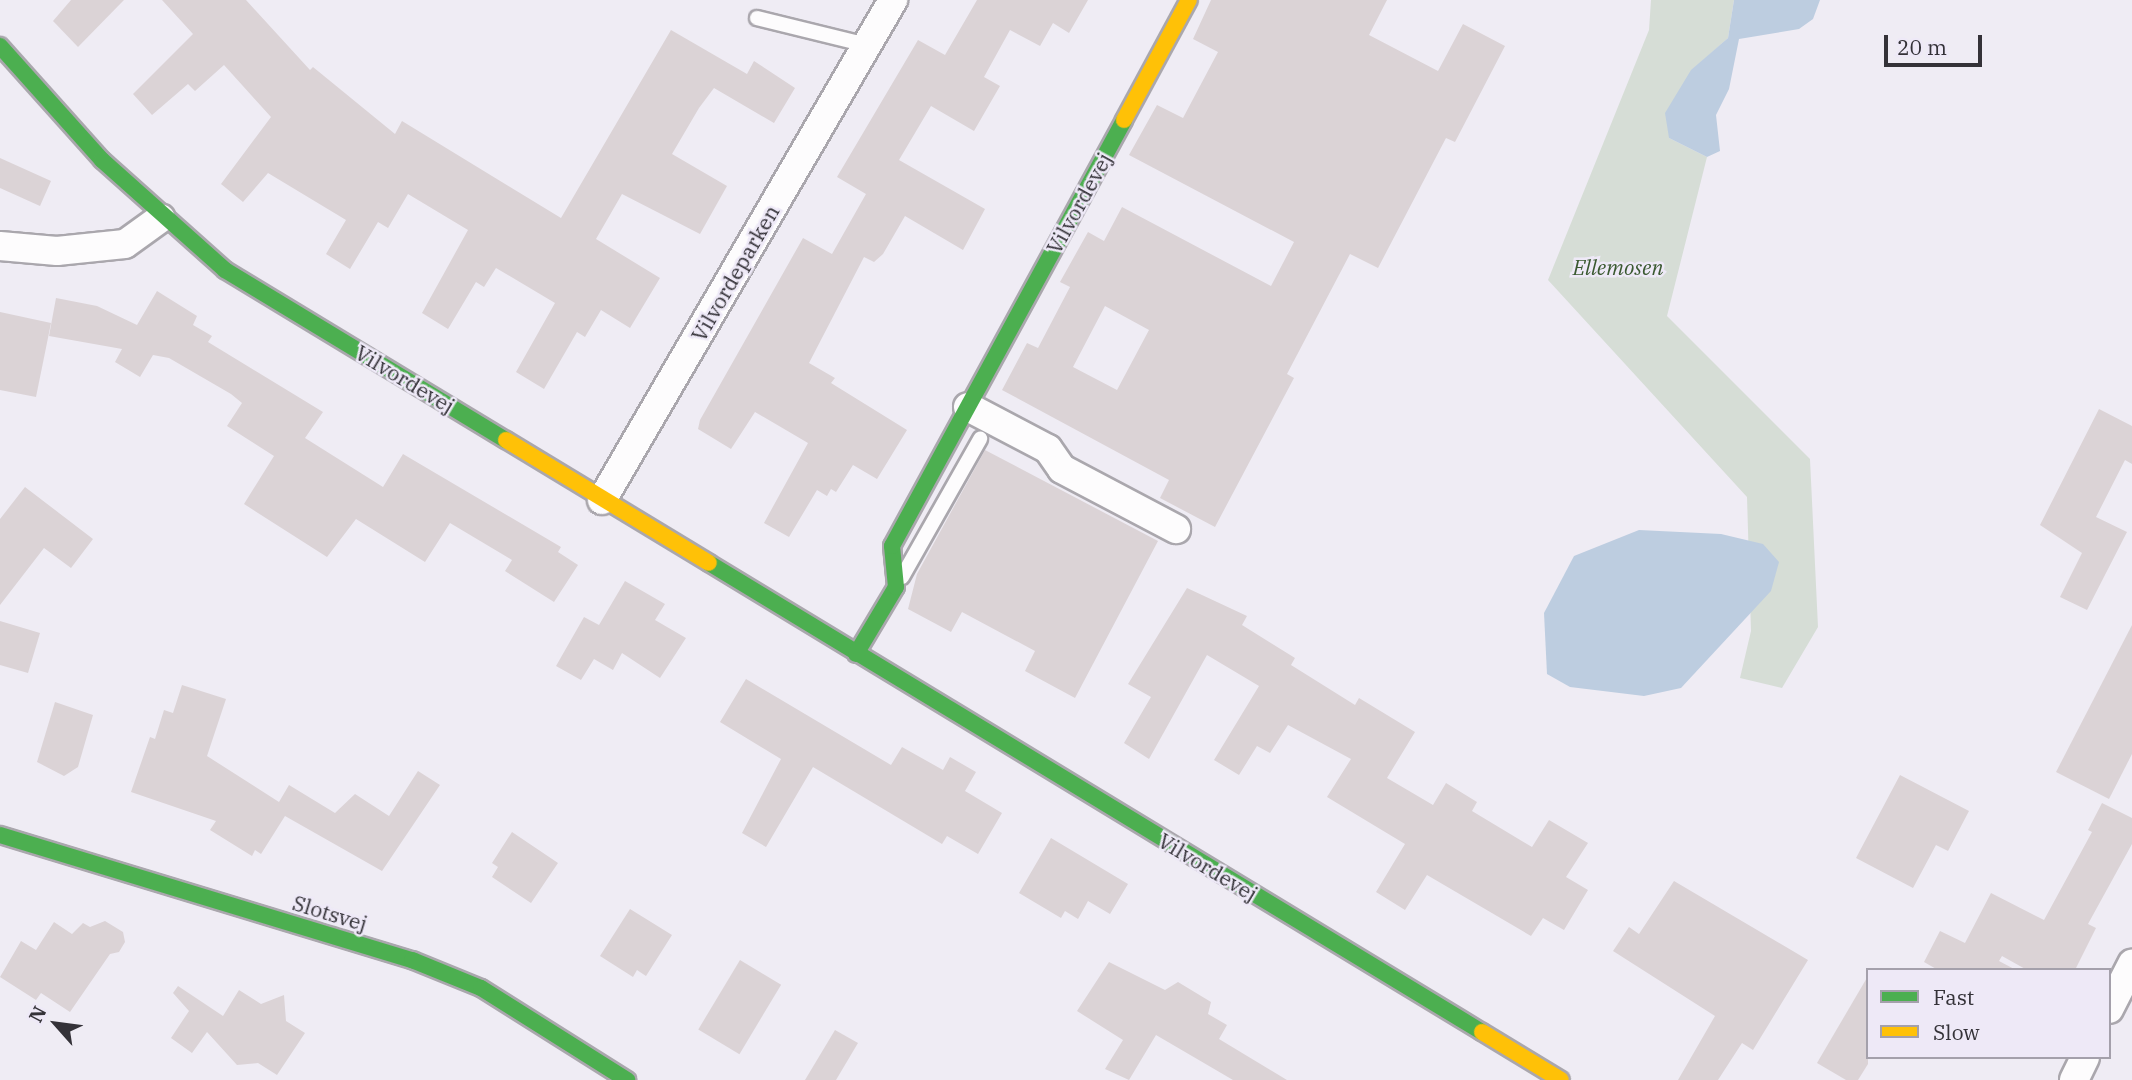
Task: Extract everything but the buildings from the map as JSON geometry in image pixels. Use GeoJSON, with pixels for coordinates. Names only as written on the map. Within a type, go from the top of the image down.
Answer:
{"type":"FeatureCollection","features":[{"type":"Feature","properties":{"kind":"street","name":"Vilvordeparken"},"geometry":{"type":"LineString","coordinates":[[602,500],[893,0]]}},
{"type":"Feature","properties":{"kind":"street","name":"Vilvordevej"},"geometry":{"type":"LineString","coordinates":[[896,587],[892,546],[1189,0]]}},
{"type":"Feature","properties":{"kind":"street","name":"Vilvordevej"},"geometry":{"type":"LineString","coordinates":[[0,46],[160,218],[225,270],[1561,1080]]}},
{"type":"Feature","properties":{"kind":"street"},"geometry":{"type":"LineString","coordinates":[[0,246],[57,251],[125,244],[160,218]]}},
{"type":"Feature","properties":{"kind":"street"},"geometry":{"type":"LineString","coordinates":[[968,407],[1048,449],[1062,469],[1176,529]]}},
{"type":"Feature","properties":{"kind":"street"},"geometry":{"type":"LineString","coordinates":[[856,654],[896,587]]}},
{"type":"Feature","properties":{"kind":"street","name":"Slotsvej"},"geometry":{"type":"LineString","coordinates":[[0,835],[412,960],[481,988],[627,1080]]}},
{"type":"Feature","properties":{"kind":"street"},"geometry":{"type":"LineString","coordinates":[[2111,1005],[2131,970]]}},
{"type":"Feature","properties":{"kind":"street"},"geometry":{"type":"LineString","coordinates":[[2074,1080],[2084,1059]]}},
{"type":"Feature","properties":{"kind":"lane"},"geometry":{"type":"LineString","coordinates":[[757,18],[867,45]]}},
{"type":"Feature","properties":{"kind":"lane"},"geometry":{"type":"LineString","coordinates":[[896,587],[980,439]]}},
{"type":"Feature","properties":{"kind":"green space","name":"Ellemosen"},"geometry":{"type":"Polygon","coordinates":[[[1651,0],[1734,0],[1728,38],[1691,71],[1669,138],[1707,157],[1667,316],[1810,459],[1818,627],[1782,688],[1740,678],[1751,631],[1747,497],[1548,280],[1649,30],[1651,0]]]}},
{"type":"Feature","properties":{"kind":"water"},"geometry":{"type":"Polygon","coordinates":[[[1734,0],[1820,0],[1813,19],[1799,29],[1739,39],[1729,89],[1716,115],[1720,151],[1707,157],[1669,138],[1665,113],[1691,70],[1728,38],[1734,0]]]}},
{"type":"Feature","properties":{"kind":"water"},"geometry":{"type":"Polygon","coordinates":[[[1639,530],[1721,534],[1763,544],[1779,562],[1771,591],[1681,688],[1644,696],[1570,687],[1547,674],[1544,613],[1574,556],[1639,530]]]}},
{"type":"Feature","properties":{"kind":"traffic: fast"},"geometry":{"type":"LineString","coordinates":[[0,46],[102,160],[225,270],[506,440]]}},
{"type":"Feature","properties":{"kind":"traffic: fast"},"geometry":{"type":"LineString","coordinates":[[856,654],[896,587],[892,546],[1124,120]]}},
{"type":"Feature","properties":{"kind":"traffic: fast"},"geometry":{"type":"LineString","coordinates":[[709,563],[1482,1032]]}},
{"type":"Feature","properties":{"kind":"traffic: fast"},"geometry":{"type":"LineString","coordinates":[[0,835],[412,960],[481,988],[627,1080]]}},
{"type":"Feature","properties":{"kind":"traffic: slow"},"geometry":{"type":"LineString","coordinates":[[1124,120],[1189,0]]}},
{"type":"Feature","properties":{"kind":"traffic: slow"},"geometry":{"type":"LineString","coordinates":[[506,440],[709,563]]}},
{"type":"Feature","properties":{"kind":"traffic: slow"},"geometry":{"type":"LineString","coordinates":[[1482,1032],[1561,1080]]}}]}
